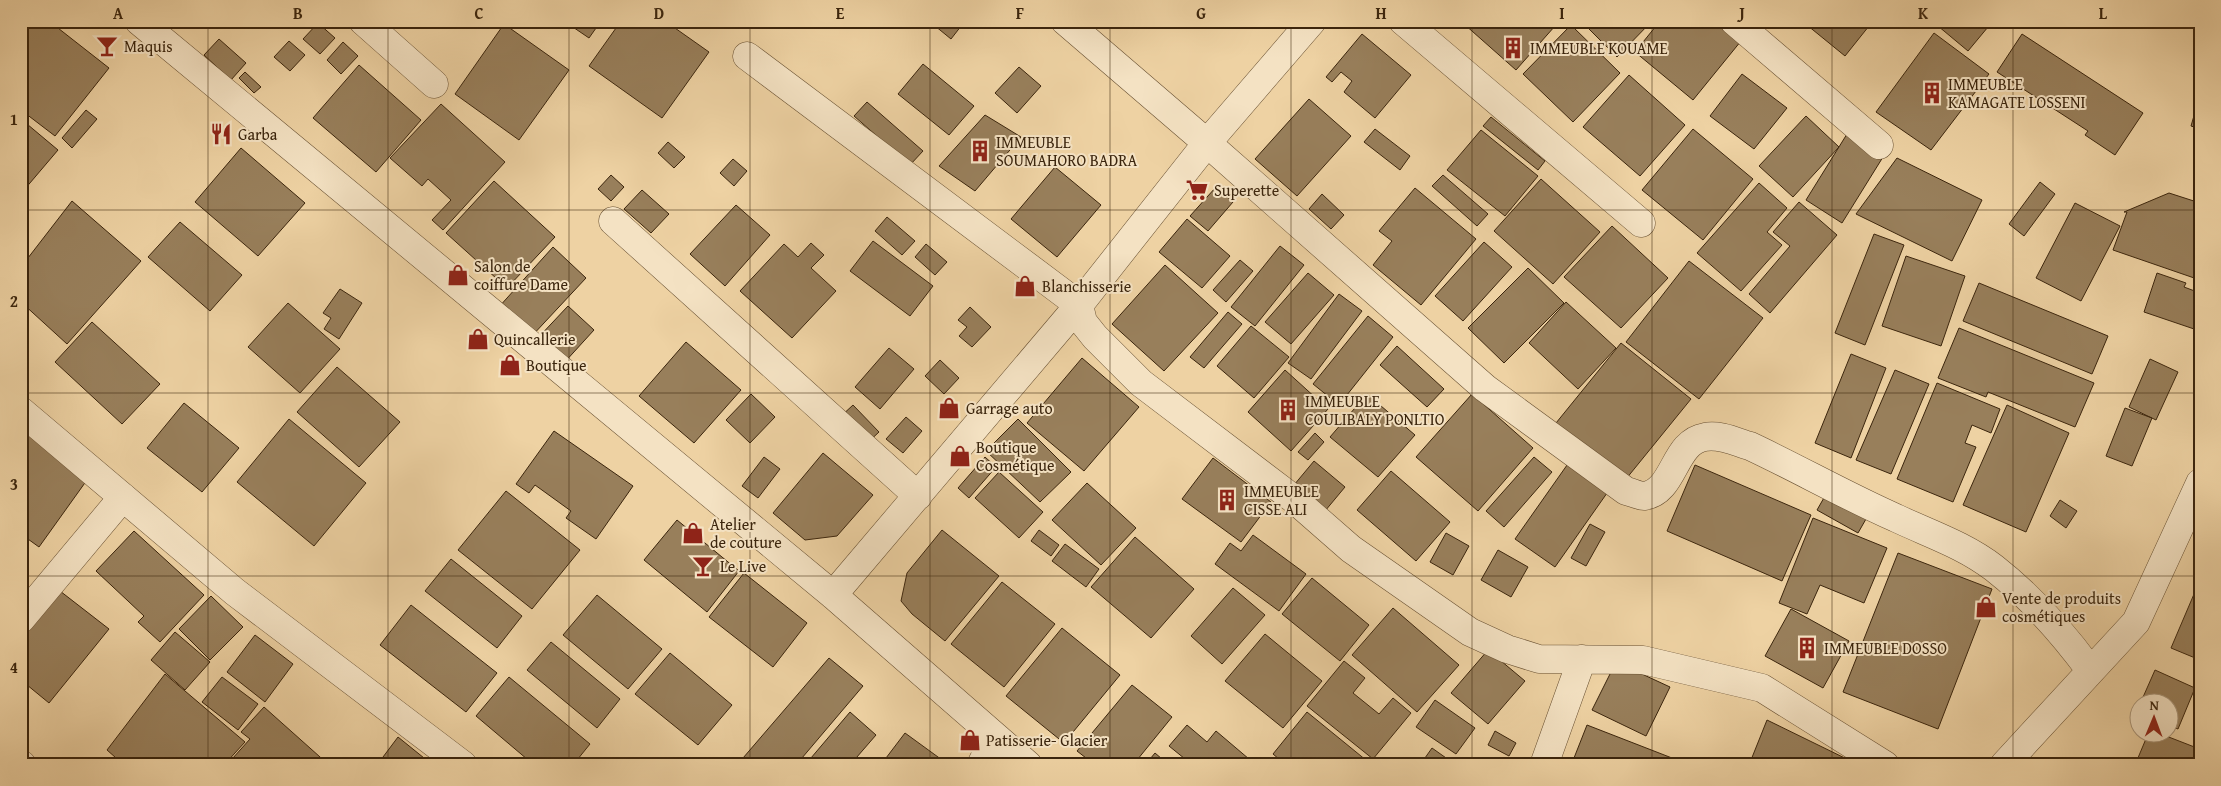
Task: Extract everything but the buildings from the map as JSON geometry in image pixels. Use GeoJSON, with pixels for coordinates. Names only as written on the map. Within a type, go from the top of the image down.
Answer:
{"type":"FeatureCollection","features":[{"type":"Feature","properties":{"kind":"street"},"geometry":{"type":"LineString","coordinates":[[139,21],[833,595],[1028,765]]}},
{"type":"Feature","properties":{"kind":"street"},"geometry":{"type":"LineString","coordinates":[[363,21],[434,84]]}},
{"type":"Feature","properties":{"kind":"street"},"geometry":{"type":"LineString","coordinates":[[1064,21],[1207,142],[1485,388],[1626,491],[1643,496],[1659,490],[1686,446],[1704,436],[1726,438],[1750,446],[1896,519],[1952,541],[1992,567],[2012,583],[2061,631],[2090,670]]}},
{"type":"Feature","properties":{"kind":"street"},"geometry":{"type":"LineString","coordinates":[[833,595],[1079,305],[1207,142],[1312,21]]}},
{"type":"Feature","properties":{"kind":"street"},"geometry":{"type":"LineString","coordinates":[[1402,21],[1641,223]]}},
{"type":"Feature","properties":{"kind":"street"},"geometry":{"type":"LineString","coordinates":[[1734,21],[1879,145]]}},
{"type":"Feature","properties":{"kind":"street"},"geometry":{"type":"LineString","coordinates":[[747,56],[1079,305],[1083,322],[1140,383],[1295,500],[1351,549],[1470,632],[1507,649],[1539,659],[1643,660],[1762,688],[1885,765]]}},
{"type":"Feature","properties":{"kind":"street"},"geometry":{"type":"LineString","coordinates":[[613,221],[918,496]]}},
{"type":"Feature","properties":{"kind":"street"},"geometry":{"type":"LineString","coordinates":[[21,411],[235,592],[463,765]]}},
{"type":"Feature","properties":{"kind":"street"},"geometry":{"type":"LineString","coordinates":[[2004,765],[2136,622],[2200,483]]}},
{"type":"Feature","properties":{"kind":"street"},"geometry":{"type":"LineString","coordinates":[[21,619],[123,497]]}},
{"type":"Feature","properties":{"kind":"street"},"geometry":{"type":"LineString","coordinates":[[1544,765],[1582,659]]}},
{"type":"Feature","properties":{"kind":"street"},"geometry":{"type":"LineString","coordinates":[[981,765],[995,737]]}},
{"type":"Feature","properties":{"kind":"place","name":"Maquis"},"geometry":{"type":"Point","coordinates":[107,46]}},
{"type":"Feature","properties":{"kind":"place","name":"IMMEUBLE KOUAME"},"geometry":{"type":"Point","coordinates":[1513,48]}},
{"type":"Feature","properties":{"kind":"place","name":"IMMEUBLE KAMAGATE LOSSENI"},"geometry":{"type":"Point","coordinates":[1932,93]}},
{"type":"Feature","properties":{"kind":"place","name":"Garba"},"geometry":{"type":"Point","coordinates":[221,134]}},
{"type":"Feature","properties":{"kind":"place","name":"IMMEUBLE SOUMAHORO BADRA"},"geometry":{"type":"Point","coordinates":[980,151]}},
{"type":"Feature","properties":{"kind":"place","name":"Superette"},"geometry":{"type":"Point","coordinates":[1197,190]}},
{"type":"Feature","properties":{"kind":"place","name":"Salon de coiffure Dame"},"geometry":{"type":"Point","coordinates":[458,275]}},
{"type":"Feature","properties":{"kind":"place","name":"Blanchisserie"},"geometry":{"type":"Point","coordinates":[1025,286]}},
{"type":"Feature","properties":{"kind":"place","name":"Quincallerie"},"geometry":{"type":"Point","coordinates":[478,339]}},
{"type":"Feature","properties":{"kind":"place","name":"Boutique"},"geometry":{"type":"Point","coordinates":[510,365]}},
{"type":"Feature","properties":{"kind":"place","name":"Garrage auto"},"geometry":{"type":"Point","coordinates":[949,408]}},
{"type":"Feature","properties":{"kind":"place","name":"IMMEUBLE COULIBALY PONLTIO"},"geometry":{"type":"Point","coordinates":[1288,410]}},
{"type":"Feature","properties":{"kind":"place","name":"Boutique Cosmétique"},"geometry":{"type":"Point","coordinates":[960,456]}},
{"type":"Feature","properties":{"kind":"place","name":"IMMEUBLE CISSE ALI"},"geometry":{"type":"Point","coordinates":[1227,500]}},
{"type":"Feature","properties":{"kind":"place","name":"Atelier de couture"},"geometry":{"type":"Point","coordinates":[693,533]}},
{"type":"Feature","properties":{"kind":"place","name":"Le Live"},"geometry":{"type":"Point","coordinates":[703,566]}},
{"type":"Feature","properties":{"kind":"place","name":"Vente de produits cosmétiques"},"geometry":{"type":"Point","coordinates":[1986,607]}},
{"type":"Feature","properties":{"kind":"place","name":"IMMEUBLE DOSSO"},"geometry":{"type":"Point","coordinates":[1807,648]}},
{"type":"Feature","properties":{"kind":"place","name":"Patisserie- Glacier"},"geometry":{"type":"Point","coordinates":[970,740]}}]}
